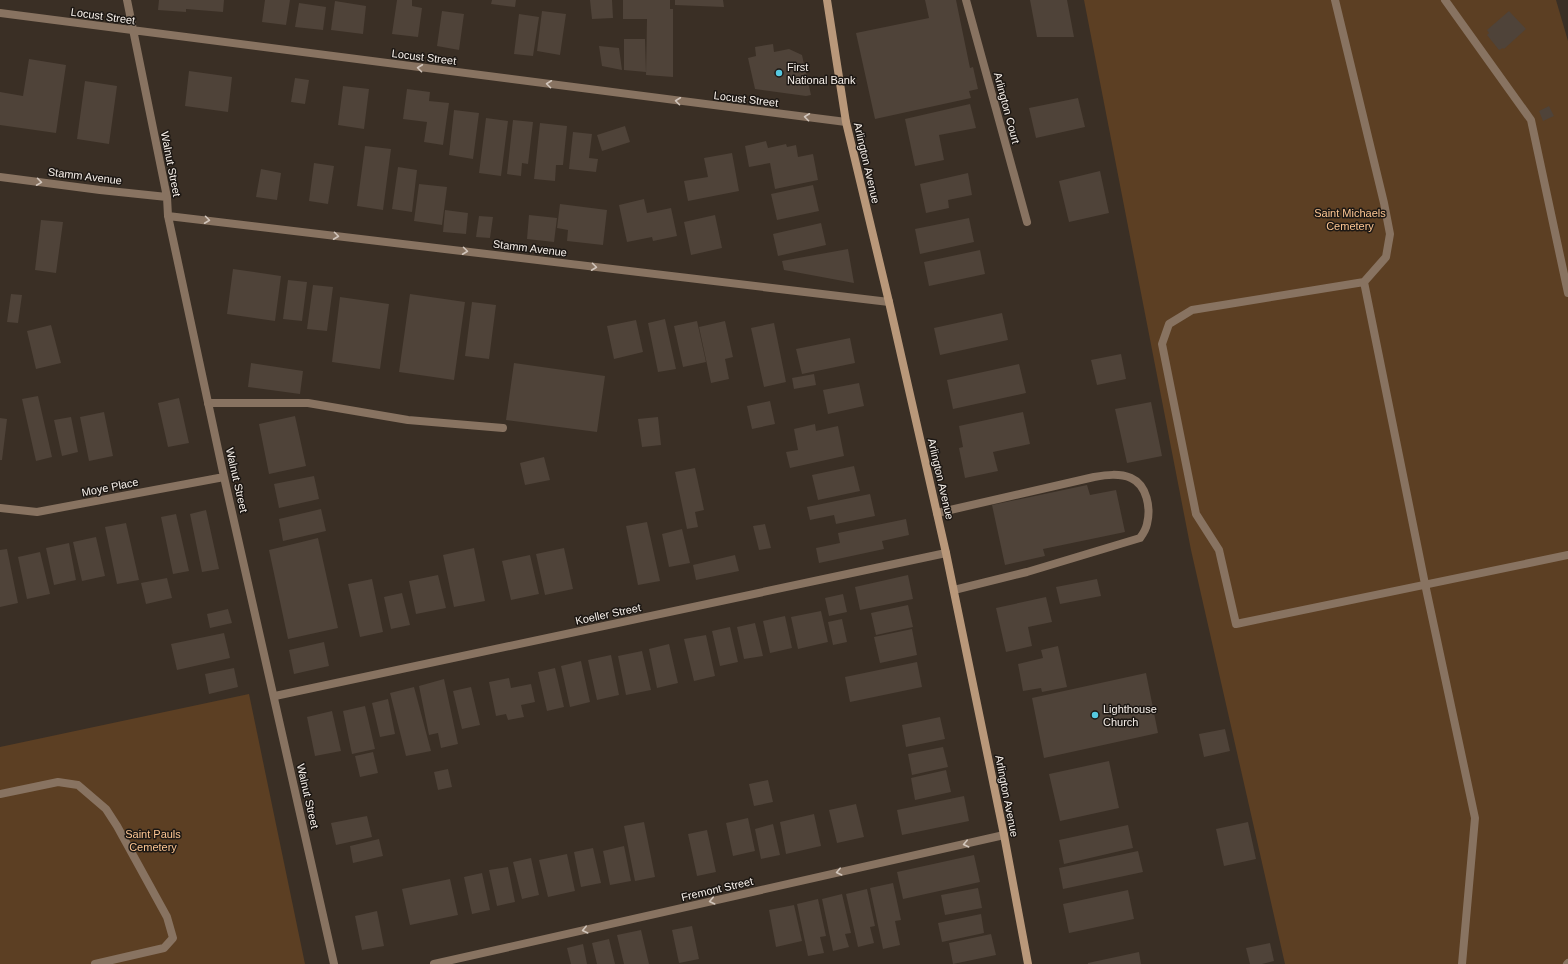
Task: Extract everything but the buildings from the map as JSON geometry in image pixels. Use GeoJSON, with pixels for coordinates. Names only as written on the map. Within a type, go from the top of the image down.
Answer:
{"type":"FeatureCollection","features":[{"type":"Feature","properties":{"kind":"main road","name":"Arlington Avenue"},"geometry":{"type":"LineString","coordinates":[[827,0],[846,122],[889,302],[954,590],[1004,835],[1028,964]]}},
{"type":"Feature","properties":{"kind":"street","name":"Walnut Street"},"geometry":{"type":"LineString","coordinates":[[126,0],[167,197],[168,216],[208,403],[334,964]]}},
{"type":"Feature","properties":{"kind":"street","name":"Arlington Court"},"geometry":{"type":"LineString","coordinates":[[966,0],[1027,222]]}},
{"type":"Feature","properties":{"kind":"street"},"geometry":{"type":"LineString","coordinates":[[1335,0],[1384,203],[1390,234],[1386,257],[1364,282],[1192,310],[1169,324],[1162,344],[1196,514],[1218,550],[1236,624],[1568,555]]}},
{"type":"Feature","properties":{"kind":"street"},"geometry":{"type":"LineString","coordinates":[[1445,0],[1531,120],[1568,293]]}},
{"type":"Feature","properties":{"kind":"street","name":"Locust Street"},"geometry":{"type":"LineString","coordinates":[[0,13],[846,122]]}},
{"type":"Feature","properties":{"kind":"street","name":"Stamm Avenue"},"geometry":{"type":"LineString","coordinates":[[0,177],[167,197]]}},
{"type":"Feature","properties":{"kind":"street","name":"Stamm Avenue"},"geometry":{"type":"LineString","coordinates":[[168,216],[889,302]]}},
{"type":"Feature","properties":{"kind":"street"},"geometry":{"type":"LineString","coordinates":[[1364,282],[1425,584],[1475,818],[1462,964]]}},
{"type":"Feature","properties":{"kind":"street"},"geometry":{"type":"LineString","coordinates":[[208,403],[308,403],[408,420],[503,428]]}},
{"type":"Feature","properties":{"kind":"street"},"geometry":{"type":"LineString","coordinates":[[937,513],[1113,474],[1131,478],[1142,485],[1148,505],[1147,525],[1140,538],[1027,572],[954,590]]}},
{"type":"Feature","properties":{"kind":"street","name":"Moye Place"},"geometry":{"type":"LineString","coordinates":[[0,508],[37,512],[224,477]]}},
{"type":"Feature","properties":{"kind":"street","name":"Koeller Street"},"geometry":{"type":"LineString","coordinates":[[274,696],[946,553]]}},
{"type":"Feature","properties":{"kind":"street"},"geometry":{"type":"LineString","coordinates":[[0,794],[58,782],[78,785],[106,809],[117,826],[167,917],[173,938],[164,948],[95,964]]}},
{"type":"Feature","properties":{"kind":"street","name":"Fremont Street"},"geometry":{"type":"LineString","coordinates":[[434,964],[1004,835]]}},
{"type":"Feature","properties":{"kind":"green space","name":"Saint Michaels Cemetery"},"geometry":{"type":"Polygon","coordinates":[[[1084,0],[1556,0],[1568,41],[1568,964],[1285,964],[1191,550],[1084,0]]]}},
{"type":"Feature","properties":{"kind":"green space","name":"Saint Pauls Cemetery"},"geometry":{"type":"Polygon","coordinates":[[[249,694],[305,964],[0,964],[0,747],[249,694]]]}},
{"type":"Feature","properties":{"kind":"place","name":"First National Bank"},"geometry":{"type":"Point","coordinates":[779,73]}},
{"type":"Feature","properties":{"kind":"place","name":"Lighthouse Church"},"geometry":{"type":"Point","coordinates":[1095,715]}}]}
